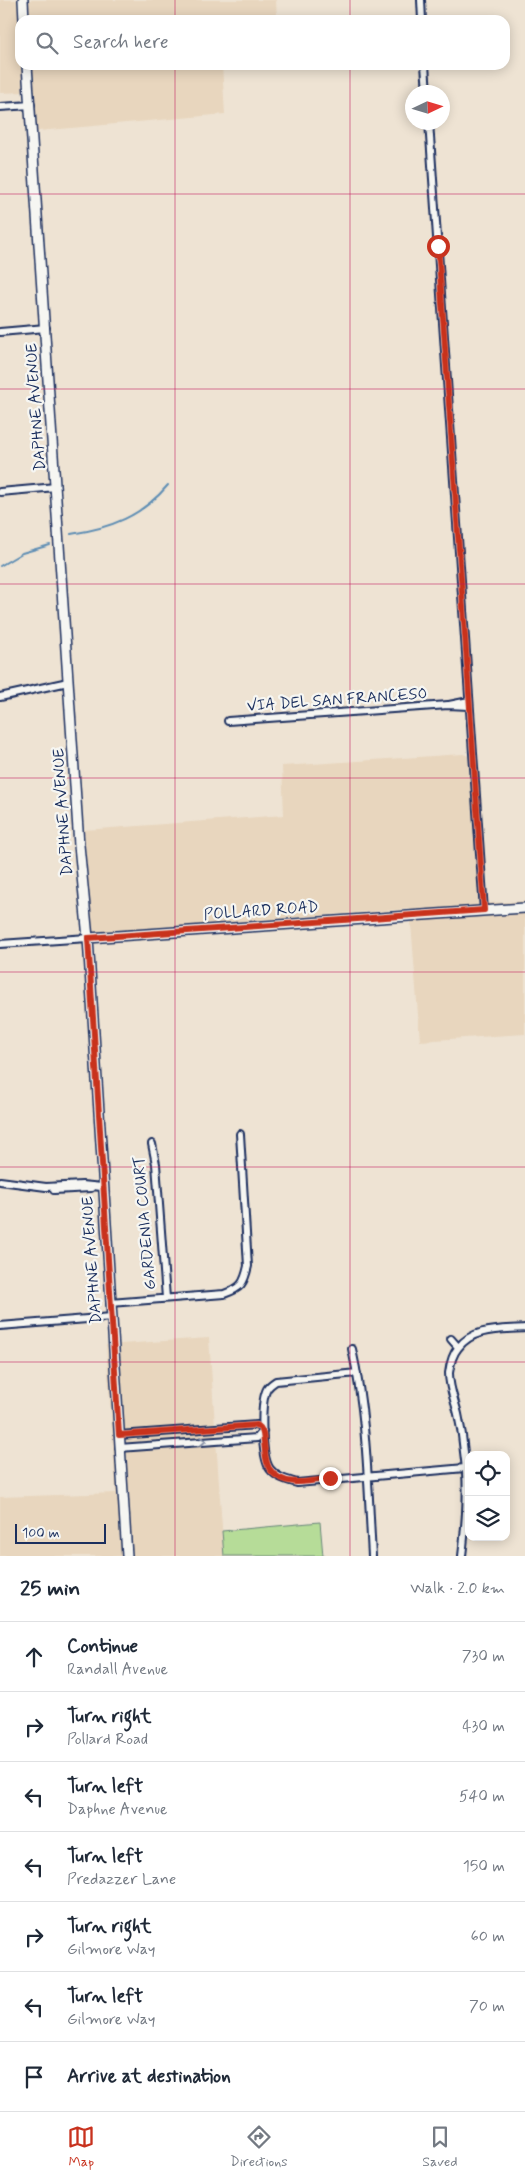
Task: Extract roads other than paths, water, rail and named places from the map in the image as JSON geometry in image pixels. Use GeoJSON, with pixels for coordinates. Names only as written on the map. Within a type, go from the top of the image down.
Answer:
{"type":"FeatureCollection","features":[{"type":"Feature","properties":{"kind":"street"},"geometry":{"type":"LineString","coordinates":[[23,0],[24,15]]}},
{"type":"Feature","properties":{"kind":"street"},"geometry":{"type":"LineString","coordinates":[[421,0],[422,15]]}},
{"type":"Feature","properties":{"kind":"street","name":"DAPHNE AVENUE"},"geometry":{"type":"LineString","coordinates":[[27,70],[79,845],[88,938],[102,1187],[128,1556]]}},
{"type":"Feature","properties":{"kind":"street"},"geometry":{"type":"LineString","coordinates":[[425,70],[426,85]]}},
{"type":"Feature","properties":{"kind":"street"},"geometry":{"type":"LineString","coordinates":[[0,107],[30,105]]}},
{"type":"Feature","properties":{"kind":"street"},"geometry":{"type":"LineString","coordinates":[[431,130],[484,910]]}},
{"type":"Feature","properties":{"kind":"street"},"geometry":{"type":"LineString","coordinates":[[0,332],[46,328]]}},
{"type":"Feature","properties":{"kind":"street"},"geometry":{"type":"LineString","coordinates":[[0,492],[56,487]]}},
{"type":"Feature","properties":{"kind":"street"},"geometry":{"type":"LineString","coordinates":[[0,697],[68,682]]}},
{"type":"Feature","properties":{"kind":"street","name":"VIA DEL SAN FRANCESO"},"geometry":{"type":"LineString","coordinates":[[228,721],[448,705],[451,703],[469,704]]}},
{"type":"Feature","properties":{"kind":"street","name":"POLLARD ROAD"},"geometry":{"type":"LineString","coordinates":[[0,944],[525,908]]}},
{"type":"Feature","properties":{"kind":"street"},"geometry":{"type":"LineString","coordinates":[[110,1302],[224,1294],[237,1289],[245,1278],[248,1266],[240,1134]]}},
{"type":"Feature","properties":{"kind":"street","name":"GARDENIA COURT"},"geometry":{"type":"LineString","coordinates":[[152,1144],[156,1164],[166,1298]]}},
{"type":"Feature","properties":{"kind":"street"},"geometry":{"type":"LineString","coordinates":[[0,1181],[46,1187],[82,1185],[102,1187]]}},
{"type":"Feature","properties":{"kind":"street"},"geometry":{"type":"LineString","coordinates":[[0,1326],[112,1317]]}},
{"type":"Feature","properties":{"kind":"street"},"geometry":{"type":"LineString","coordinates":[[357,1373],[276,1381],[268,1388],[263,1401],[263,1431],[268,1467],[282,1479],[297,1483],[368,1475],[465,1468],[458,1415],[450,1383],[449,1370],[452,1357],[458,1347],[468,1338],[479,1333],[525,1328]]}},
{"type":"Feature","properties":{"kind":"street"},"geometry":{"type":"LineString","coordinates":[[451,1339],[458,1347]]}},
{"type":"Feature","properties":{"kind":"street"},"geometry":{"type":"LineString","coordinates":[[352,1348],[357,1373],[368,1475],[372,1556]]}},
{"type":"Feature","properties":{"kind":"street"},"geometry":{"type":"LineString","coordinates":[[119,1435],[257,1425],[263,1431]]}},
{"type":"Feature","properties":{"kind":"street"},"geometry":{"type":"LineString","coordinates":[[179,1430],[179,1443]]}},
{"type":"Feature","properties":{"kind":"street"},"geometry":{"type":"LineString","coordinates":[[120,1448],[257,1438],[263,1431]]}},
{"type":"Feature","properties":{"kind":"street"},"geometry":{"type":"LineString","coordinates":[[462,1556],[466,1517],[466,1496]]}},
{"type":"Feature","properties":{"kind":"waterway"},"geometry":{"type":"LineString","coordinates":[[71,534],[99,528],[125,519],[148,505],[168,485]]}},
{"type":"Feature","properties":{"kind":"waterway"},"geometry":{"type":"LineString","coordinates":[[0,566],[22,553],[50,545]]}}]}
